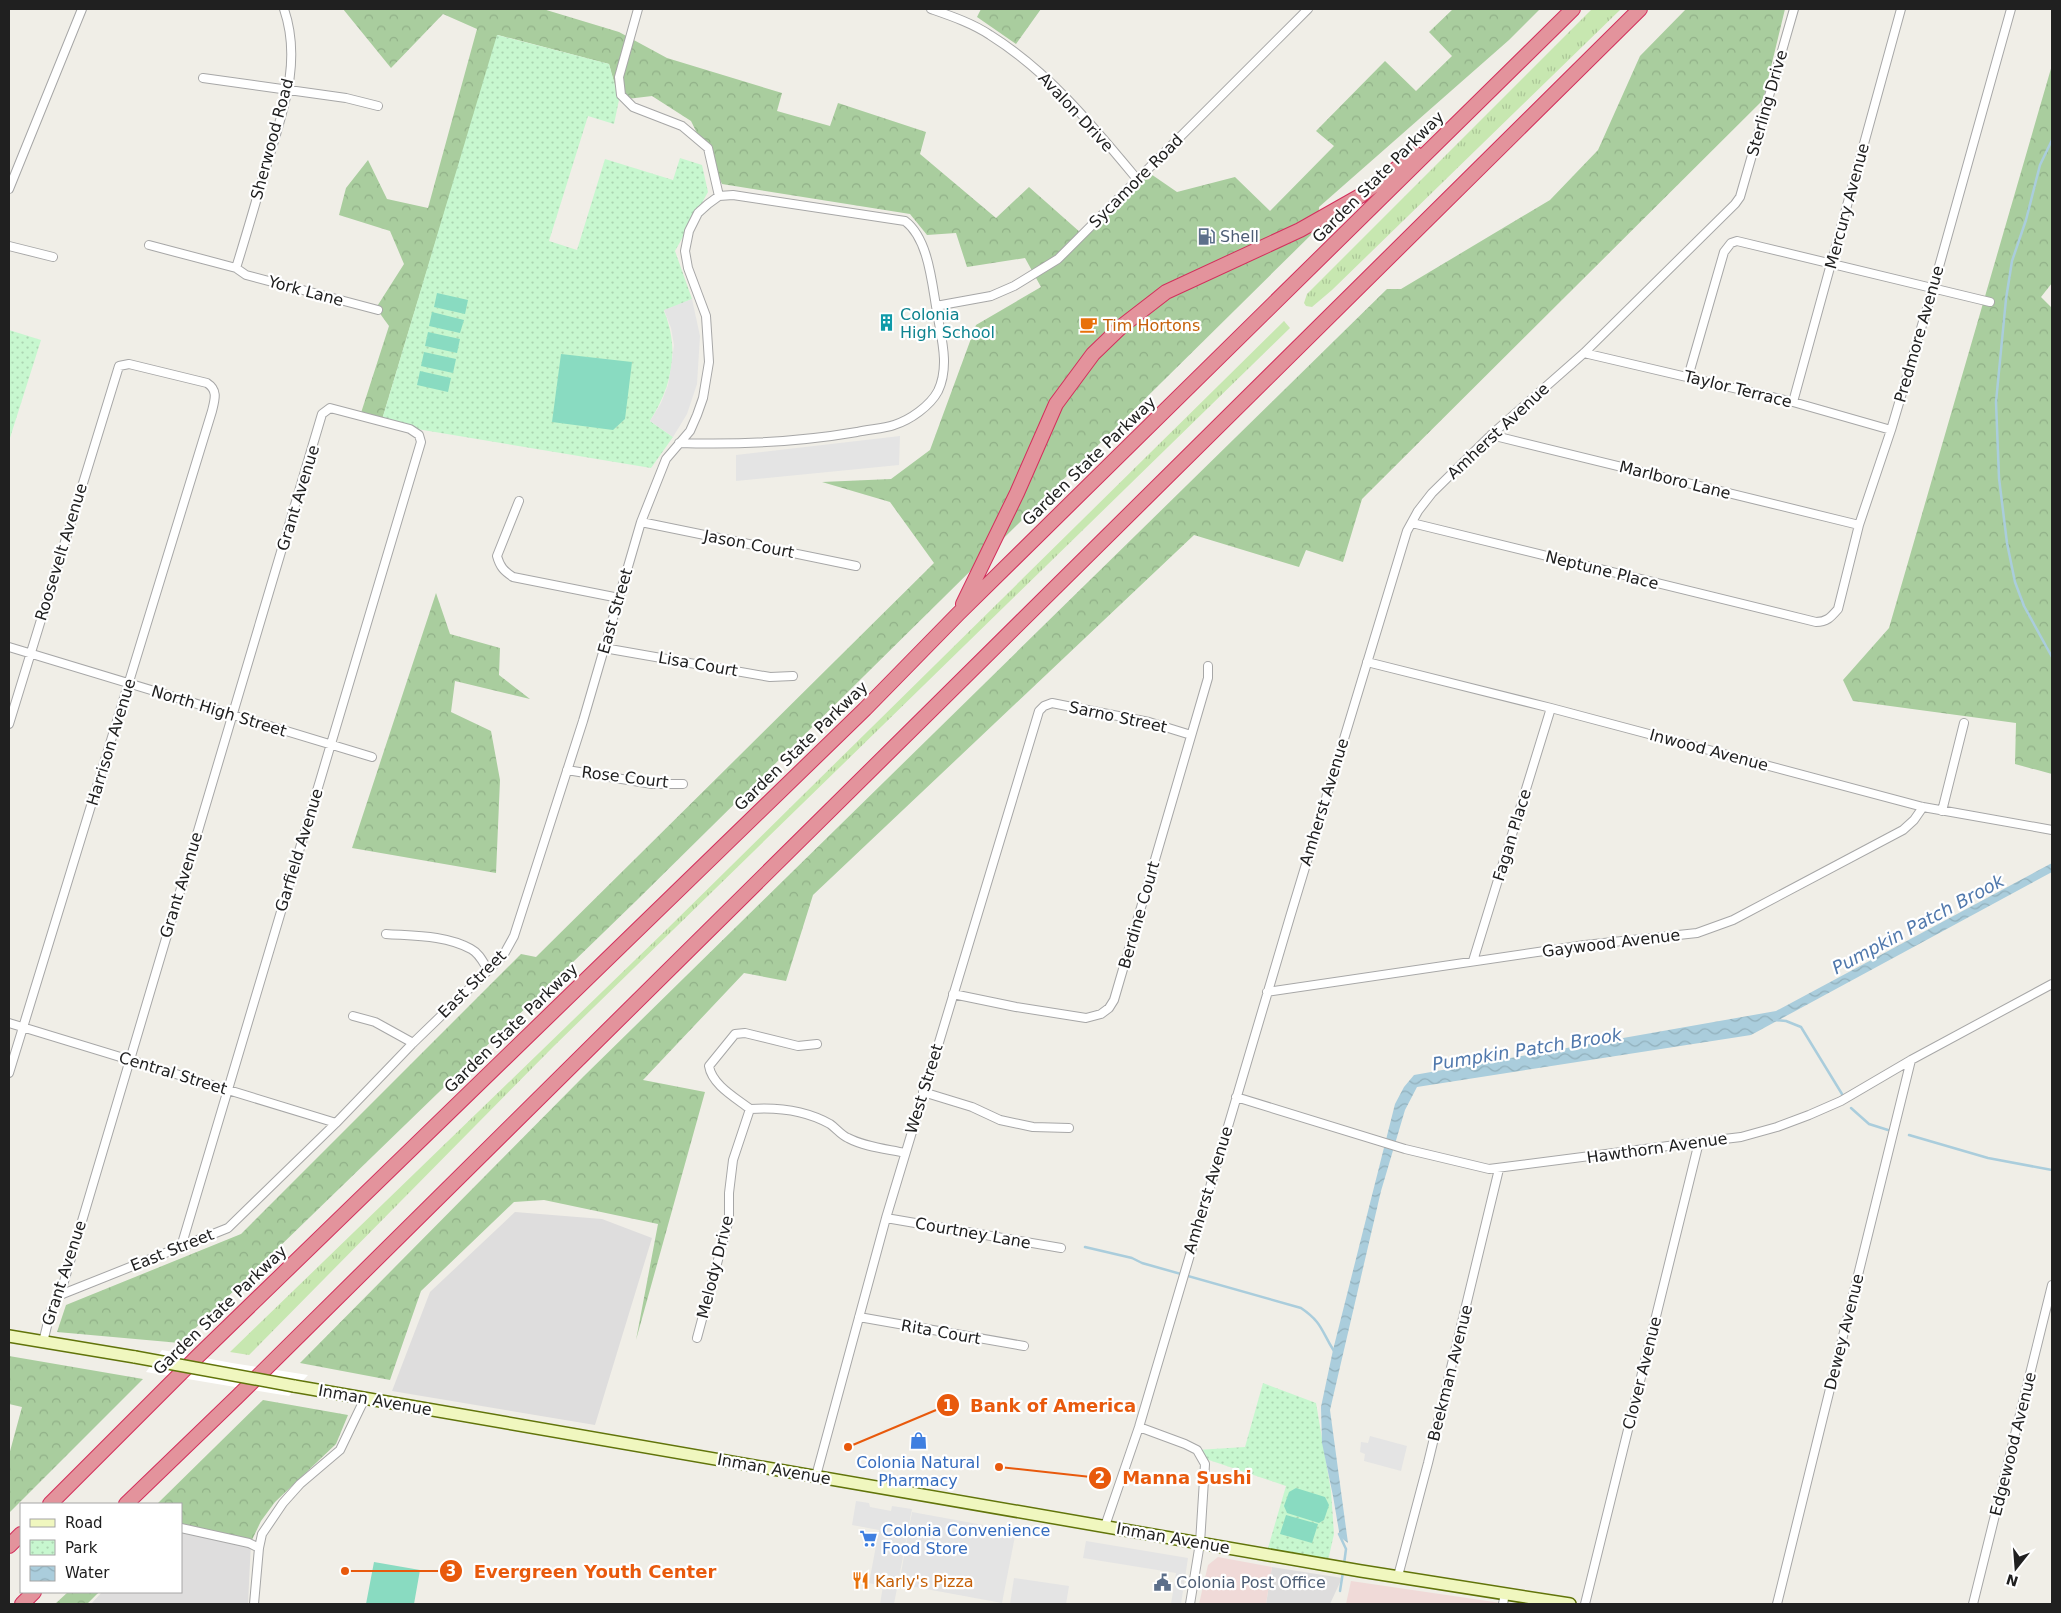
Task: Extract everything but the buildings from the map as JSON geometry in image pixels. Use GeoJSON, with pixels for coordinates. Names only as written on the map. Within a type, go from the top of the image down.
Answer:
{"type":"FeatureCollection","features":[{"type":"Feature","properties":{"kind":"highway","name":"Garden State Parkway"},"geometry":{"type":"LineString","coordinates":[[51,1503],[196,1357],[858,715],[958,614],[1573,9]]}},
{"type":"Feature","properties":{"kind":"highway"},"geometry":{"type":"LineString","coordinates":[[127,1503],[244,1390],[1640,9]]}},
{"type":"Feature","properties":{"kind":"highway"},"geometry":{"type":"LineString","coordinates":[[958,614],[1056,404],[1093,354],[1122,326],[1166,292],[1300,230],[1360,196],[1459,122]]}},
{"type":"Feature","properties":{"kind":"highway"},"geometry":{"type":"LineString","coordinates":[[9,1546],[20,1535]]}},
{"type":"Feature","properties":{"kind":"highway"},"geometry":{"type":"LineString","coordinates":[[22,1604],[33,1593]]}},
{"type":"Feature","properties":{"kind":"main road","name":"Inman Avenue"},"geometry":{"type":"LineString","coordinates":[[9,1336],[1398,1576],[1504,1599],[1570,1604]]}},
{"type":"Feature","properties":{"kind":"street"},"geometry":{"type":"LineString","coordinates":[[9,189],[82,9]]}},
{"type":"Feature","properties":{"kind":"street","name":"Sherwood Road"},"geometry":{"type":"LineString","coordinates":[[236,268],[289,90],[293,44],[290,25],[284,9]]}},
{"type":"Feature","properties":{"kind":"street"},"geometry":{"type":"LineString","coordinates":[[638,9],[619,77],[621,95],[633,107],[682,126],[708,148],[719,196],[733,195],[905,221],[912,226],[923,243],[936,306],[945,368],[938,391],[925,407],[894,426],[823,437],[717,444],[679,443]]}},
{"type":"Feature","properties":{"kind":"street","name":"Avalon Drive"},"geometry":{"type":"LineString","coordinates":[[931,9],[962,20],[989,34],[1054,84],[1137,180]]}},
{"type":"Feature","properties":{"kind":"street","name":"Sycamore Road"},"geometry":{"type":"LineString","coordinates":[[936,306],[991,296],[1014,286],[1058,259],[1308,9]]}},
{"type":"Feature","properties":{"kind":"street","name":"Sterling Drive"},"geometry":{"type":"LineString","coordinates":[[1740,197],[1794,9]]}},
{"type":"Feature","properties":{"kind":"street","name":"Mercury Avenue"},"geometry":{"type":"LineString","coordinates":[[1793,402],[1901,9]]}},
{"type":"Feature","properties":{"kind":"street","name":"Predmore Avenue"},"geometry":{"type":"LineString","coordinates":[[1793,616],[1823,622],[1830,618],[1838,609],[1859,525],[1891,430],[1933,288],[2011,9]]}},
{"type":"Feature","properties":{"kind":"street"},"geometry":{"type":"LineString","coordinates":[[204,78],[346,98],[378,106]]}},
{"type":"Feature","properties":{"kind":"street","name":"East Street"},"geometry":{"type":"LineString","coordinates":[[60,1295],[228,1228],[336,1123],[413,1043],[502,956],[514,936],[567,770],[641,522],[666,459],[690,431],[705,389],[710,362],[706,316],[688,268],[685,250],[688,231],[698,213],[719,196]]}},
{"type":"Feature","properties":{"kind":"street","name":"Amherst Avenue"},"geometry":{"type":"LineString","coordinates":[[1105,1526],[1139,1428],[1267,992],[1407,531],[1432,493],[1491,435],[1584,353],[1704,236],[1740,197]]}},
{"type":"Feature","properties":{"kind":"street"},"geometry":{"type":"LineString","coordinates":[[1688,377],[1724,252],[1731,243],[1744,242],[1990,302]]}},
{"type":"Feature","properties":{"kind":"street","name":"York Lane"},"geometry":{"type":"LineString","coordinates":[[149,245],[236,268],[246,275],[378,310]]}},
{"type":"Feature","properties":{"kind":"street"},"geometry":{"type":"LineString","coordinates":[[9,246],[53,257]]}},
{"type":"Feature","properties":{"kind":"street","name":"Taylor Terrace"},"geometry":{"type":"LineString","coordinates":[[1584,353],[1793,402],[1891,430]]}},
{"type":"Feature","properties":{"kind":"street","name":"Harrison Avenue"},"geometry":{"type":"LineString","coordinates":[[9,1073],[216,396],[215,390],[207,383],[129,364],[119,366],[114,380]]}},
{"type":"Feature","properties":{"kind":"street","name":"Roosevelt Avenue"},"geometry":{"type":"LineString","coordinates":[[9,724],[114,380]]}},
{"type":"Feature","properties":{"kind":"street","name":"Grant Avenue"},"geometry":{"type":"LineString","coordinates":[[43,1342],[51,1310],[60,1295],[322,414],[330,408],[410,429],[420,439],[418,453]]}},
{"type":"Feature","properties":{"kind":"street","name":"Marlboro Lane"},"geometry":{"type":"LineString","coordinates":[[1491,435],[1859,525]]}},
{"type":"Feature","properties":{"kind":"street","name":"Garfield Avenue"},"geometry":{"type":"LineString","coordinates":[[181,1247],[418,453]]}},
{"type":"Feature","properties":{"kind":"street"},"geometry":{"type":"LineString","coordinates":[[519,501],[497,556],[499,565],[506,572],[513,577],[619,598]]}},
{"type":"Feature","properties":{"kind":"street","name":"Jason Court"},"geometry":{"type":"LineString","coordinates":[[641,522],[856,566]]}},
{"type":"Feature","properties":{"kind":"street","name":"Neptune Place"},"geometry":{"type":"LineString","coordinates":[[1412,523],[1793,616]]}},
{"type":"Feature","properties":{"kind":"street","name":"North High Street"},"geometry":{"type":"LineString","coordinates":[[9,647],[372,757]]}},
{"type":"Feature","properties":{"kind":"street","name":"Lisa Court"},"geometry":{"type":"LineString","coordinates":[[604,648],[770,677],[793,676]]}},
{"type":"Feature","properties":{"kind":"street","name":"Inwood Avenue"},"geometry":{"type":"LineString","coordinates":[[1367,662],[1551,708],[1923,807],[2052,830]]}},
{"type":"Feature","properties":{"kind":"street","name":"Berdine Court"},"geometry":{"type":"LineString","coordinates":[[953,994],[1016,1007],[1086,1018],[1101,1014],[1108,1008],[1114,1000],[1208,678],[1208,666]]}},
{"type":"Feature","properties":{"kind":"street","name":"Sarno Street"},"geometry":{"type":"LineString","coordinates":[[1044,706],[1052,703],[1114,714],[1191,735]]}},
{"type":"Feature","properties":{"kind":"street","name":"West Street"},"geometry":{"type":"LineString","coordinates":[[816,1476],[905,1153],[1036,719],[1044,706]]}},
{"type":"Feature","properties":{"kind":"street","name":"Fagan Place"},"geometry":{"type":"LineString","coordinates":[[1473,961],[1551,708]]}},
{"type":"Feature","properties":{"kind":"street"},"geometry":{"type":"LineString","coordinates":[[1942,811],[1964,724]]}},
{"type":"Feature","properties":{"kind":"street","name":"Rose Court"},"geometry":{"type":"LineString","coordinates":[[567,770],[652,784],[683,784]]}},
{"type":"Feature","properties":{"kind":"street","name":"Gaywood Avenue"},"geometry":{"type":"LineString","coordinates":[[1267,992],[1585,945],[1685,935],[1713,928],[1732,920],[1903,830],[1914,820],[1923,807]]}},
{"type":"Feature","properties":{"kind":"street"},"geometry":{"type":"LineString","coordinates":[[386,934],[438,938],[460,944],[476,952],[488,970]]}},
{"type":"Feature","properties":{"kind":"street","name":"Hawthorn Avenue"},"geometry":{"type":"LineString","coordinates":[[1236,1096],[1405,1149],[1476,1167],[1499,1169],[1699,1142],[1740,1136],[1777,1127],[1809,1116],[1841,1101],[1911,1060],[2052,984]]}},
{"type":"Feature","properties":{"kind":"street"},"geometry":{"type":"LineString","coordinates":[[353,1016],[375,1022],[413,1043]]}},
{"type":"Feature","properties":{"kind":"street","name":"Central Street"},"geometry":{"type":"LineString","coordinates":[[9,1023],[336,1123]]}},
{"type":"Feature","properties":{"kind":"street"},"geometry":{"type":"LineString","coordinates":[[817,1044],[798,1046],[744,1033],[735,1034],[714,1058],[709,1066],[710,1073],[716,1081],[750,1109],[771,1107],[816,1116],[832,1125],[848,1138],[862,1144],[905,1153]]}},
{"type":"Feature","properties":{"kind":"street","name":"Dewey Avenue"},"geometry":{"type":"LineString","coordinates":[[1777,1604],[1911,1060]]}},
{"type":"Feature","properties":{"kind":"street"},"geometry":{"type":"LineString","coordinates":[[924,1092],[972,1107],[1000,1120],[1033,1127],[1068,1128]]}},
{"type":"Feature","properties":{"kind":"street","name":"Melody Drive"},"geometry":{"type":"LineString","coordinates":[[698,1338],[729,1219],[729,1192],[733,1160],[750,1109]]}},
{"type":"Feature","properties":{"kind":"street","name":"Clover Avenue"},"geometry":{"type":"LineString","coordinates":[[1585,1604],[1699,1142]]}},
{"type":"Feature","properties":{"kind":"street","name":"Beekman Avenue"},"geometry":{"type":"LineString","coordinates":[[1398,1576],[1428,1463],[1499,1169]]}},
{"type":"Feature","properties":{"kind":"street","name":"Courtney Lane"},"geometry":{"type":"LineString","coordinates":[[886,1218],[1060,1248]]}},
{"type":"Feature","properties":{"kind":"street","name":"Edgewood Avenue"},"geometry":{"type":"LineString","coordinates":[[1973,1604],[2052,1284]]}},
{"type":"Feature","properties":{"kind":"street","name":"Rita Court"},"geometry":{"type":"LineString","coordinates":[[859,1318],[1024,1346]]}},
{"type":"Feature","properties":{"kind":"street"},"geometry":{"type":"LineString","coordinates":[[254,1604],[258,1548],[262,1534],[283,1503],[300,1484],[340,1450],[365,1398]]}},
{"type":"Feature","properties":{"kind":"street"},"geometry":{"type":"LineString","coordinates":[[1139,1428],[1185,1444],[1197,1450],[1203,1458],[1206,1471],[1200,1543],[1190,1604]]}},
{"type":"Feature","properties":{"kind":"street"},"geometry":{"type":"LineString","coordinates":[[182,1528],[248,1543],[258,1548]]}},
{"type":"Feature","properties":{"kind":"shaded area"},"geometry":{"type":"Polygon","coordinates":[[[692,299],[700,336],[697,384],[687,414],[673,437],[650,421],[661,403],[668,385],[674,345],[671,328],[664,310],[692,299]]]}},
{"type":"Feature","properties":{"kind":"shaded area"},"geometry":{"type":"Polygon","coordinates":[[[900,436],[899,465],[736,481],[736,455],[900,436]]]}},
{"type":"Feature","properties":{"kind":"shaded area"},"geometry":{"type":"Polygon","coordinates":[[[515,1212],[602,1219],[652,1238],[595,1425],[392,1391],[430,1292],[515,1212]]]}},
{"type":"Feature","properties":{"kind":"shaded area"},"geometry":{"type":"Polygon","coordinates":[[[1370,1436],[1407,1446],[1401,1471],[1364,1461],[1365,1454],[1360,1452],[1361,1442],[1368,1443],[1370,1436]]]}},
{"type":"Feature","properties":{"kind":"shaded area"},"geometry":{"type":"Polygon","coordinates":[[[856,1501],[869,1503],[870,1507],[891,1511],[892,1506],[912,1509],[894,1604],[880,1604],[883,1586],[869,1583],[879,1530],[852,1525],[856,1501]]]}},
{"type":"Feature","properties":{"kind":"shaded area"},"geometry":{"type":"Polygon","coordinates":[[[912,1512],[1016,1531],[1002,1603],[899,1584],[912,1512]]]}},
{"type":"Feature","properties":{"kind":"shaded area"},"geometry":{"type":"Polygon","coordinates":[[[182,1527],[251,1542],[248,1604],[91,1604],[101,1593],[182,1593],[182,1527]]]}},
{"type":"Feature","properties":{"kind":"shaded area"},"geometry":{"type":"Polygon","coordinates":[[[1086,1541],[1188,1558],[1181,1604],[1171,1604],[1176,1573],[1083,1558],[1086,1541]]]}},
{"type":"Feature","properties":{"kind":"shaded area"},"geometry":{"type":"Polygon","coordinates":[[[1218,1557],[1272,1567],[1266,1604],[1199,1604],[1208,1565],[1218,1557]]]}},
{"type":"Feature","properties":{"kind":"shaded area"},"geometry":{"type":"Polygon","coordinates":[[[1272,1567],[1342,1578],[1330,1604],[1266,1604],[1272,1567]]]}},
{"type":"Feature","properties":{"kind":"shaded area"},"geometry":{"type":"Polygon","coordinates":[[[1014,1578],[1069,1586],[1066,1604],[1010,1604],[1014,1578]]]}},
{"type":"Feature","properties":{"kind":"shaded area"},"geometry":{"type":"Polygon","coordinates":[[[1351,1581],[1508,1604],[1346,1604],[1351,1581]]]}},
{"type":"Feature","properties":{"kind":"green space"},"geometry":{"type":"Polygon","coordinates":[[[343,9],[543,9],[619,32],[667,58],[782,93],[777,111],[830,126],[838,103],[926,132],[920,154],[996,218],[1029,187],[1081,233],[1145,170],[1177,192],[1235,177],[1270,211],[1334,146],[1316,131],[1385,61],[1416,91],[1452,56],[1429,32],[1453,9],[1540,9],[1509,40],[1319,207],[1318,228],[636,901],[180,1343],[57,1332],[66,1305],[241,1234],[521,954],[536,957],[934,563],[890,502],[822,482],[891,479],[930,450],[976,325],[1041,287],[1025,258],[967,267],[956,233],[927,235],[910,214],[722,184],[691,121],[652,96],[619,100],[609,64],[498,35],[381,423],[360,416],[389,326],[376,308],[404,264],[390,231],[339,215],[346,188],[368,160],[387,199],[428,208],[477,29],[443,14],[391,68],[343,9]]]}},
{"type":"Feature","properties":{"kind":"green space"},"geometry":{"type":"Polygon","coordinates":[[[981,9],[1041,9],[1016,44],[977,17],[981,9]]]}},
{"type":"Feature","properties":{"kind":"green space"},"geometry":{"type":"Polygon","coordinates":[[[1592,9],[1621,9],[1332,290],[1312,307],[1306,306],[1304,303],[1307,294],[1592,9]]]}},
{"type":"Feature","properties":{"kind":"green space"},"geometry":{"type":"Polygon","coordinates":[[[1686,9],[1785,9],[1763,100],[1362,499],[1343,562],[1306,550],[1299,567],[1194,535],[813,895],[786,981],[744,973],[643,1080],[705,1092],[636,1340],[658,1224],[544,1200],[514,1202],[421,1291],[390,1380],[300,1363],[583,1077],[1387,289],[1401,289],[1550,200],[1598,150],[1640,56],[1686,9]]]}},
{"type":"Feature","properties":{"kind":"green space"},"geometry":{"type":"Polygon","coordinates":[[[497,35],[609,64],[619,100],[614,124],[588,116],[549,241],[577,250],[605,159],[673,180],[680,158],[702,165],[708,192],[675,251],[692,299],[664,311],[672,340],[671,368],[664,395],[650,421],[673,437],[651,468],[381,423],[497,35]]]}},
{"type":"Feature","properties":{"kind":"green space"},"geometry":{"type":"Polygon","coordinates":[[[2052,65],[2052,283],[2041,297],[2052,308],[2052,774],[2015,764],[2016,723],[1853,701],[1843,680],[1889,628],[2052,65]]]}},
{"type":"Feature","properties":{"kind":"green space"},"geometry":{"type":"Polygon","coordinates":[[[437,293],[468,300],[465,314],[434,307],[437,293]]]}},
{"type":"Feature","properties":{"kind":"green space"},"geometry":{"type":"Polygon","coordinates":[[[432,312],[464,320],[460,333],[429,326],[432,312]]]}},
{"type":"Feature","properties":{"kind":"green space"},"geometry":{"type":"Polygon","coordinates":[[[1284,321],[1290,328],[553,1047],[249,1355],[230,1352],[665,931],[1284,321]]]}},
{"type":"Feature","properties":{"kind":"green space"},"geometry":{"type":"Polygon","coordinates":[[[9,330],[41,340],[9,441],[9,330]]]}},
{"type":"Feature","properties":{"kind":"green space"},"geometry":{"type":"Polygon","coordinates":[[[428,332],[460,339],[457,353],[425,346],[428,332]]]}},
{"type":"Feature","properties":{"kind":"green space"},"geometry":{"type":"Polygon","coordinates":[[[424,352],[456,359],[453,373],[421,366],[424,352]]]}},
{"type":"Feature","properties":{"kind":"green space"},"geometry":{"type":"Polygon","coordinates":[[[561,354],[632,362],[625,419],[613,430],[552,422],[561,354]]]}},
{"type":"Feature","properties":{"kind":"green space"},"geometry":{"type":"Polygon","coordinates":[[[420,371],[451,378],[448,392],[417,385],[420,371]]]}},
{"type":"Feature","properties":{"kind":"green space"},"geometry":{"type":"Polygon","coordinates":[[[436,593],[450,634],[500,648],[499,675],[530,699],[455,681],[451,712],[491,731],[500,780],[496,873],[352,848],[436,593]]]}},
{"type":"Feature","properties":{"kind":"green space"},"geometry":{"type":"Polygon","coordinates":[[[9,1356],[143,1379],[9,1513],[9,1455],[22,1407],[9,1404],[9,1356]]]}},
{"type":"Feature","properties":{"kind":"green space"},"geometry":{"type":"Polygon","coordinates":[[[1263,1383],[1316,1403],[1331,1491],[1334,1534],[1327,1565],[1266,1555],[1286,1486],[1203,1458],[1197,1450],[1245,1447],[1263,1383]]]}},
{"type":"Feature","properties":{"kind":"green space"},"geometry":{"type":"Polygon","coordinates":[[[263,1400],[348,1415],[336,1444],[275,1502],[261,1521],[251,1542],[182,1527],[182,1503],[158,1503],[263,1400]]]}},
{"type":"Feature","properties":{"kind":"green space"},"geometry":{"type":"Polygon","coordinates":[[[1296,1488],[1325,1497],[1329,1505],[1324,1520],[1319,1523],[1287,1513],[1284,1506],[1289,1492],[1296,1488]]]}},
{"type":"Feature","properties":{"kind":"green space"},"geometry":{"type":"Polygon","coordinates":[[[1286,1515],[1318,1524],[1312,1543],[1280,1534],[1286,1515]]]}},
{"type":"Feature","properties":{"kind":"green space"},"geometry":{"type":"Polygon","coordinates":[[[374,1562],[420,1570],[414,1604],[366,1604],[374,1562]]]}},
{"type":"Feature","properties":{"kind":"green space"},"geometry":{"type":"Polygon","coordinates":[[[67,1593],[98,1593],[87,1604],[55,1604],[67,1593]]]}},
{"type":"Feature","properties":{"kind":"water"},"geometry":{"type":"Polygon","coordinates":[[[2052,863],[2052,872],[1751,1035],[1417,1087],[1405,1110],[1381,1191],[1330,1410],[1348,1543],[1340,1537],[1322,1443],[1321,1407],[1333,1350],[1395,1104],[1404,1087],[1414,1075],[1776,1011],[2052,863]]]}},
{"type":"Feature","properties":{"kind":"pier"},"geometry":{"type":"Polygon","coordinates":[[[162,1350],[308,1375],[289,1396],[146,1372],[162,1350]]]}},
{"type":"Feature","properties":{"kind":"waterway"},"geometry":{"type":"LineString","coordinates":[[2052,140],[2040,165],[2026,220],[2012,261],[2006,299],[1996,402],[1999,478],[2007,543],[2015,582],[2024,606],[2052,657]]}},
{"type":"Feature","properties":{"kind":"waterway"},"geometry":{"type":"LineString","coordinates":[[1774,1020],[1786,1021],[1801,1027],[1842,1094]]}},
{"type":"Feature","properties":{"kind":"waterway"},"geometry":{"type":"LineString","coordinates":[[1851,1108],[1869,1124],[1888,1130]]}},
{"type":"Feature","properties":{"kind":"waterway"},"geometry":{"type":"LineString","coordinates":[[1909,1135],[1988,1158],[2052,1170]]}},
{"type":"Feature","properties":{"kind":"waterway"},"geometry":{"type":"LineString","coordinates":[[1085,1247],[1132,1258],[1142,1263],[1301,1308],[1318,1323],[1334,1351]]}},
{"type":"Feature","properties":{"kind":"waterway","name":"Pumpkin Patch Brook"},"geometry":{"type":"LineString","coordinates":[[1339,1534],[1346,1549],[1344,1564]]}},
{"type":"Feature","properties":{"kind":"waterway","name":"Pumpkin Patch Brook"},"geometry":{"type":"LineString","coordinates":[[1340,1591],[1343,1572]]}},
{"type":"Feature","properties":{"kind":"place","name":"Shell"},"geometry":{"type":"Point","coordinates":[1206,236]}},
{"type":"Feature","properties":{"kind":"place","name":"Colonia High School"},"geometry":{"type":"Point","coordinates":[886,323]}},
{"type":"Feature","properties":{"kind":"place","name":"Tim Hortons"},"geometry":{"type":"Point","coordinates":[1089,325]}},
{"type":"Feature","properties":{"kind":"place","name":"Colonia Natural Pharmacy"},"geometry":{"type":"Point","coordinates":[918,1441]}},
{"type":"Feature","properties":{"kind":"place","name":"Bank of America"},"geometry":{"type":"Point","coordinates":[848,1447]}},
{"type":"Feature","properties":{"kind":"place","name":"Manna Sushi"},"geometry":{"type":"Point","coordinates":[999,1467]}},
{"type":"Feature","properties":{"kind":"place","name":"Colonia Convenience Food Store"},"geometry":{"type":"Point","coordinates":[868,1539]}},
{"type":"Feature","properties":{"kind":"place","name":"Evergreen Youth Center"},"geometry":{"type":"Point","coordinates":[345,1571]}},
{"type":"Feature","properties":{"kind":"place","name":"Karly's Pizza"},"geometry":{"type":"Point","coordinates":[861,1581]}},
{"type":"Feature","properties":{"kind":"place","name":"Colonia Post Office"},"geometry":{"type":"Point","coordinates":[1162,1582]}}]}
